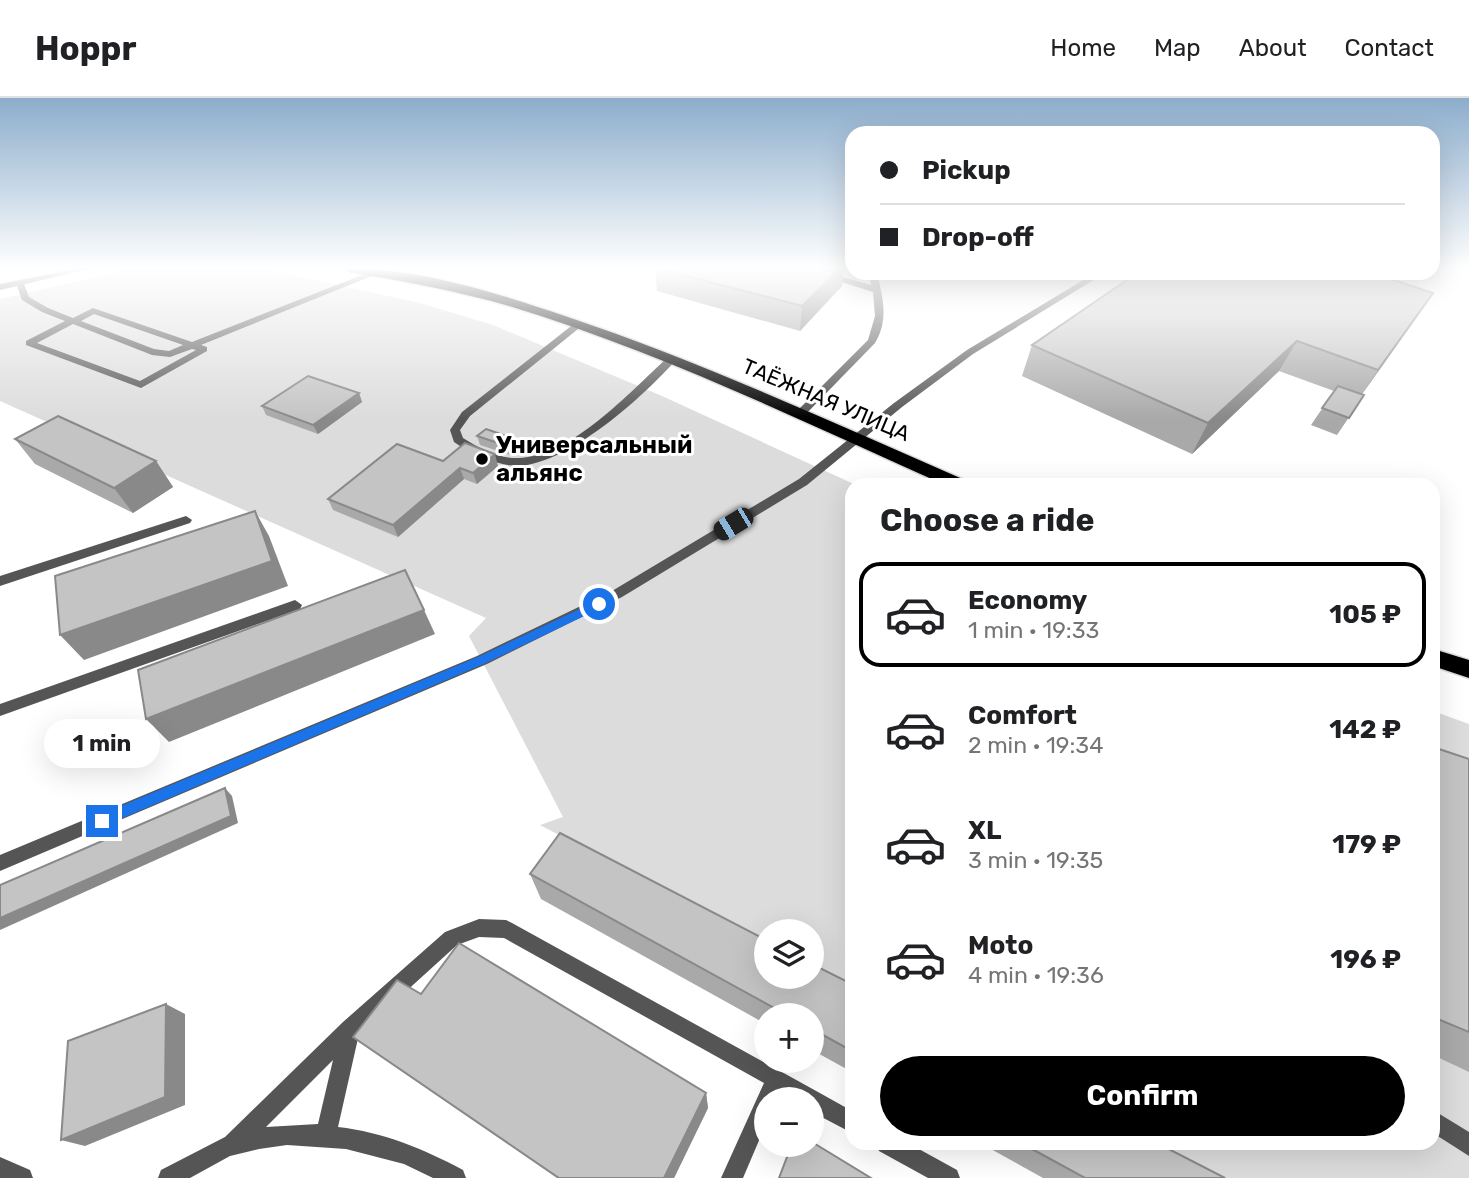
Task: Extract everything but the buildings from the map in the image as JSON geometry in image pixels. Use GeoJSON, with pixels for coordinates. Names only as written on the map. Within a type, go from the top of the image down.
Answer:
{"type":"FeatureCollection","features":[{"type":"Feature","properties":{"kind":"highway","name":"ТАЁЖНАЯ УЛИЦА"},"geometry":{"type":"LineString","coordinates":[[557,318],[671,360],[945,478]]}},
{"type":"Feature","properties":{"kind":"highway"},"geometry":{"type":"LineString","coordinates":[[1440,660],[1469,670]]}},
{"type":"Feature","properties":{"kind":"street"},"geometry":{"type":"LineString","coordinates":[[67,318],[161,354],[181,352],[258,318]]}},
{"type":"Feature","properties":{"kind":"street"},"geometry":{"type":"LineString","coordinates":[[78,318],[29,342],[141,385],[204,349],[114,318]]}},
{"type":"Feature","properties":{"kind":"street"},"geometry":{"type":"LineString","coordinates":[[799,415],[872,341],[881,318]]}},
{"type":"Feature","properties":{"kind":"street"},"geometry":{"type":"LineString","coordinates":[[0,863],[482,660],[617,594],[803,482],[970,352],[1026,318]]}},
{"type":"Feature","properties":{"kind":"street"},"geometry":{"type":"LineString","coordinates":[[578,325],[466,414],[455,430],[458,440],[466,446],[521,462],[563,448],[581,439],[671,360]]}},
{"type":"Feature","properties":{"kind":"street"},"geometry":{"type":"LineString","coordinates":[[0,581],[186,520]]}},
{"type":"Feature","properties":{"kind":"street"},"geometry":{"type":"LineString","coordinates":[[0,710],[295,605]]}},
{"type":"Feature","properties":{"kind":"street"},"geometry":{"type":"LineString","coordinates":[[231,1146],[350,1028],[451,939],[479,928],[506,929],[790,1087]]}},
{"type":"Feature","properties":{"kind":"street"},"geometry":{"type":"LineString","coordinates":[[326,1135],[350,1028]]}},
{"type":"Feature","properties":{"kind":"street"},"geometry":{"type":"LineString","coordinates":[[773,1087],[776,1079]]}},
{"type":"Feature","properties":{"kind":"street"},"geometry":{"type":"LineString","coordinates":[[824,1107],[845,1119]]}},
{"type":"Feature","properties":{"kind":"street"},"geometry":{"type":"LineString","coordinates":[[1440,1125],[1469,1145]]}},
{"type":"Feature","properties":{"kind":"street"},"geometry":{"type":"LineString","coordinates":[[732,1178],[754,1129]]}},
{"type":"Feature","properties":{"kind":"street"},"geometry":{"type":"LineString","coordinates":[[169,1178],[231,1146],[274,1135],[326,1135],[402,1151],[455,1178]]}},
{"type":"Feature","properties":{"kind":"street"},"geometry":{"type":"LineString","coordinates":[[899,1150],[949,1178]]}},
{"type":"Feature","properties":{"kind":"street"},"geometry":{"type":"LineString","coordinates":[[0,1168],[22,1178]]}},
{"type":"Feature","properties":{"kind":"shaded area"},"geometry":{"type":"Polygon","coordinates":[[[0,318],[471,318],[493,325],[662,396],[845,480],[845,984],[824,973],[824,919],[754,919],[754,937],[540,825],[563,817],[469,636],[486,618],[0,401],[0,318]]]}},
{"type":"Feature","properties":{"kind":"shaded area"},"geometry":{"type":"Polygon","coordinates":[[[1440,714],[1469,724],[1469,1178],[1218,1178],[1164,1150],[1440,1150],[1440,714]]]}},
{"type":"Feature","properties":{"kind":"place","name":"Универсальный альянс"},"geometry":{"type":"Point","coordinates":[482,459]}},
{"type":"Feature","properties":{"kind":"route"},"geometry":{"type":"LineString","coordinates":[[102,821],[482,660],[599,604]]}}]}
